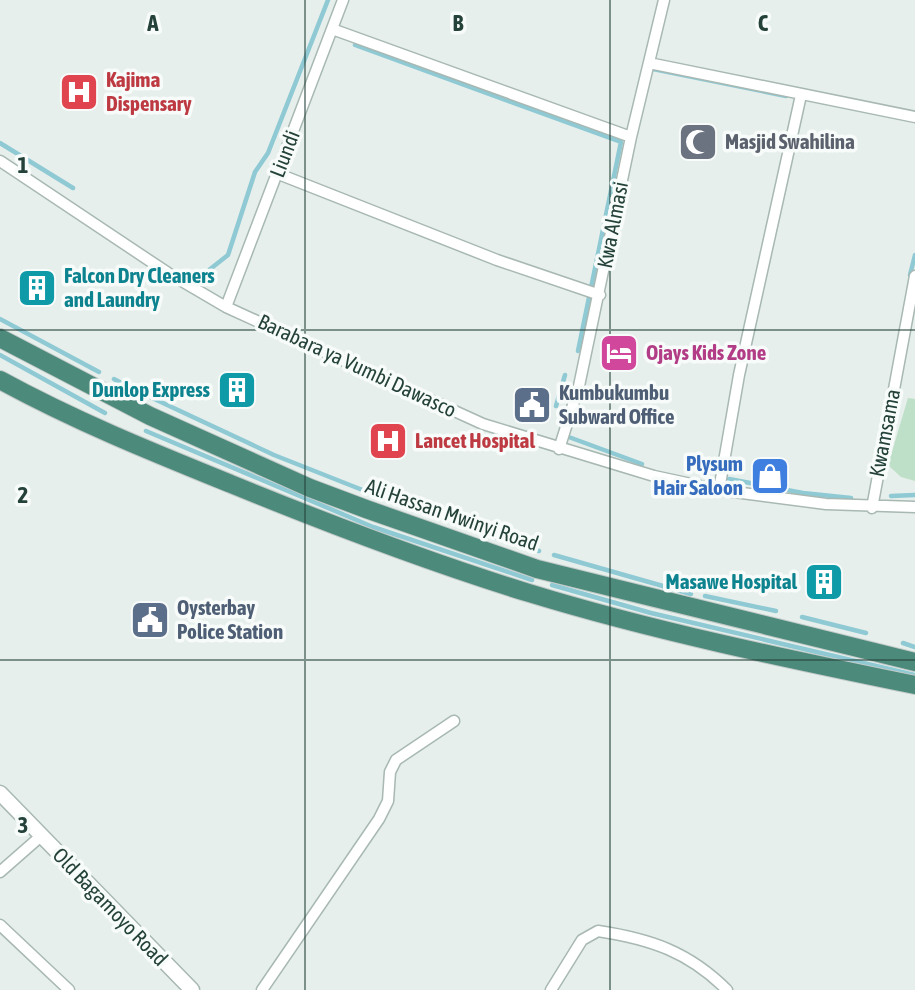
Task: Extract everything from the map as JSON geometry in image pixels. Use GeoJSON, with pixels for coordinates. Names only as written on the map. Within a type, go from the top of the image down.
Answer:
{"type":"FeatureCollection","features":[{"type":"Feature","properties":{"kind":"highway","name":"Ali Hassan Mwinyi Road"},"geometry":{"type":"LineString","coordinates":[[0,338],[150,416],[310,488],[366,509],[537,569],[915,662]]}},
{"type":"Feature","properties":{"kind":"highway"},"geometry":{"type":"LineString","coordinates":[[0,380],[69,418],[301,513],[441,565],[557,601],[722,642],[915,685]]}},
{"type":"Feature","properties":{"kind":"street","name":"Liundi"},"geometry":{"type":"LineString","coordinates":[[226,307],[343,0]]}},
{"type":"Feature","properties":{"kind":"street","name":"Kwa Almasi"},"geometry":{"type":"LineString","coordinates":[[559,449],[579,386],[631,136],[664,0]]}},
{"type":"Feature","properties":{"kind":"street"},"geometry":{"type":"LineString","coordinates":[[332,29],[631,136]]}},
{"type":"Feature","properties":{"kind":"street"},"geometry":{"type":"LineString","coordinates":[[649,63],[915,117]]}},
{"type":"Feature","properties":{"kind":"street"},"geometry":{"type":"LineString","coordinates":[[719,490],[739,375],[801,95]]}},
{"type":"Feature","properties":{"kind":"street","name":"Barabara ya Vumbi Dawasco"},"geometry":{"type":"LineString","coordinates":[[0,161],[168,273],[226,307],[483,424],[654,476],[719,490],[872,508],[915,507]]}},
{"type":"Feature","properties":{"kind":"street"},"geometry":{"type":"LineString","coordinates":[[276,173],[496,260],[600,295]]}},
{"type":"Feature","properties":{"kind":"street","name":"Kwamsama"},"geometry":{"type":"LineString","coordinates":[[872,508],[915,276]]}},
{"type":"Feature","properties":{"kind":"street"},"geometry":{"type":"LineString","coordinates":[[262,990],[380,819],[388,801],[390,772],[396,760],[454,721]]}},
{"type":"Feature","properties":{"kind":"street","name":"Old Bagamoyo Road"},"geometry":{"type":"LineString","coordinates":[[0,793],[185,988]]}},
{"type":"Feature","properties":{"kind":"street"},"geometry":{"type":"LineString","coordinates":[[0,872],[41,836]]}},
{"type":"Feature","properties":{"kind":"street"},"geometry":{"type":"LineString","coordinates":[[0,925],[69,990]]}},
{"type":"Feature","properties":{"kind":"street"},"geometry":{"type":"LineString","coordinates":[[551,990],[582,940],[598,930],[674,950],[704,967],[727,990]]}},
{"type":"Feature","properties":{"kind":"green space"},"geometry":{"type":"Polygon","coordinates":[[[908,398],[915,399],[915,481],[901,477],[888,465],[908,398]]]}},
{"type":"Feature","properties":{"kind":"waterway"},"geometry":{"type":"LineString","coordinates":[[209,270],[228,255],[255,172],[268,153],[328,0]]}},
{"type":"Feature","properties":{"kind":"waterway"},"geometry":{"type":"LineString","coordinates":[[355,45],[621,142],[578,351]]}},
{"type":"Feature","properties":{"kind":"waterway"},"geometry":{"type":"LineString","coordinates":[[653,69],[786,96]]}},
{"type":"Feature","properties":{"kind":"waterway"},"geometry":{"type":"LineString","coordinates":[[0,143],[73,188]]}},
{"type":"Feature","properties":{"kind":"waterway"},"geometry":{"type":"LineString","coordinates":[[910,275],[915,255]]}},
{"type":"Feature","properties":{"kind":"waterway"},"geometry":{"type":"LineString","coordinates":[[0,319],[99,372]]}},
{"type":"Feature","properties":{"kind":"waterway"},"geometry":{"type":"LineString","coordinates":[[0,355],[105,413]]}},
{"type":"Feature","properties":{"kind":"waterway"},"geometry":{"type":"LineString","coordinates":[[556,406],[565,375]]}},
{"type":"Feature","properties":{"kind":"waterway"},"geometry":{"type":"LineString","coordinates":[[114,379],[129,387]]}},
{"type":"Feature","properties":{"kind":"waterway"},"geometry":{"type":"LineString","coordinates":[[148,396],[274,455],[365,491]]}},
{"type":"Feature","properties":{"kind":"waterway"},"geometry":{"type":"LineString","coordinates":[[146,431],[373,527],[532,580]]}},
{"type":"Feature","properties":{"kind":"waterway"},"geometry":{"type":"LineString","coordinates":[[566,436],[642,464]]}},
{"type":"Feature","properties":{"kind":"waterway"},"geometry":{"type":"LineString","coordinates":[[729,479],[803,493],[851,498]]}},
{"type":"Feature","properties":{"kind":"waterway"},"geometry":{"type":"LineString","coordinates":[[891,496],[915,495]]}},
{"type":"Feature","properties":{"kind":"waterway"},"geometry":{"type":"LineString","coordinates":[[484,533],[539,551]]}},
{"type":"Feature","properties":{"kind":"waterway"},"geometry":{"type":"LineString","coordinates":[[554,555],[691,594]]}},
{"type":"Feature","properties":{"kind":"waterway"},"geometry":{"type":"LineString","coordinates":[[552,585],[651,613],[915,675]]}},
{"type":"Feature","properties":{"kind":"waterway"},"geometry":{"type":"LineString","coordinates":[[705,596],[776,611]]}},
{"type":"Feature","properties":{"kind":"waterway"},"geometry":{"type":"LineString","coordinates":[[802,617],[866,633]]}},
{"type":"Feature","properties":{"kind":"waterway"},"geometry":{"type":"LineString","coordinates":[[903,643],[915,647]]}},
{"type":"Feature","properties":{"kind":"place","name":"Kajima Dispensary"},"geometry":{"type":"Point","coordinates":[79,92]}},
{"type":"Feature","properties":{"kind":"place","name":"Masjid Swahilina"},"geometry":{"type":"Point","coordinates":[698,142]}},
{"type":"Feature","properties":{"kind":"place","name":"Falcon Dry Cleaners and Laundry"},"geometry":{"type":"Point","coordinates":[37,288]}},
{"type":"Feature","properties":{"kind":"place","name":"Ojays Kids Zone"},"geometry":{"type":"Point","coordinates":[619,353]}},
{"type":"Feature","properties":{"kind":"place","name":"Dunlop Express"},"geometry":{"type":"Point","coordinates":[237,390]}},
{"type":"Feature","properties":{"kind":"place","name":"Kumbukumbu Subward Office"},"geometry":{"type":"Point","coordinates":[532,405]}},
{"type":"Feature","properties":{"kind":"place","name":"Lancet Hospital"},"geometry":{"type":"Point","coordinates":[388,441]}},
{"type":"Feature","properties":{"kind":"place","name":"Plysum Hair Saloon"},"geometry":{"type":"Point","coordinates":[770,476]}},
{"type":"Feature","properties":{"kind":"place","name":"Masawe Hospital"},"geometry":{"type":"Point","coordinates":[824,582]}},
{"type":"Feature","properties":{"kind":"place","name":"Oysterbay Police Station"},"geometry":{"type":"Point","coordinates":[150,620]}}]}
